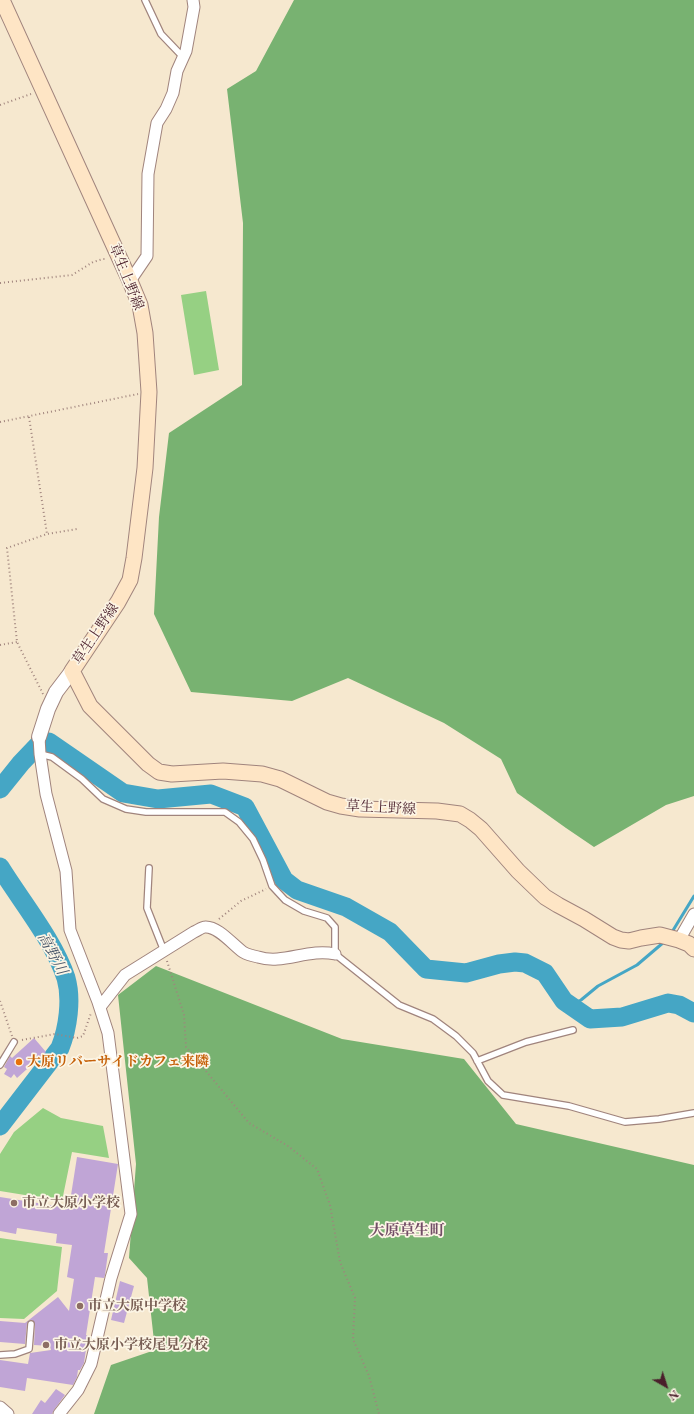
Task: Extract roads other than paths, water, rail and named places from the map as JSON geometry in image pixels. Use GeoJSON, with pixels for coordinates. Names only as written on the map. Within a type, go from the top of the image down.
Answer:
{"type":"FeatureCollection","features":[{"type":"Feature","properties":{"kind":"main road","name":"草生上野線"},"geometry":{"type":"LineString","coordinates":[[2,0],[130,281],[140,305],[145,333],[149,392],[145,468],[130,580],[118,602],[72,671],[90,706],[148,764],[159,772],[172,774],[223,771],[262,774],[280,779],[327,802],[341,806],[360,809],[437,811],[460,814],[481,829],[518,871],[545,897],[558,906],[621,940],[629,941],[660,936],[679,940],[689,944],[694,949]]}},
{"type":"Feature","properties":{"kind":"street"},"geometry":{"type":"LineString","coordinates":[[130,281],[147,256],[148,174],[157,123],[166,109],[173,93],[177,71],[186,51],[194,7],[193,0]]}},
{"type":"Feature","properties":{"kind":"street"},"geometry":{"type":"LineString","coordinates":[[59,1414],[78,1390],[91,1364],[112,1278],[131,1214],[108,1033],[100,1007],[70,930],[66,871],[46,794],[40,754],[40,737],[48,709],[56,692],[72,671]]}},
{"type":"Feature","properties":{"kind":"street"},"geometry":{"type":"LineString","coordinates":[[679,940],[694,914]]}},
{"type":"Feature","properties":{"kind":"street"},"geometry":{"type":"LineString","coordinates":[[100,1007],[125,975],[194,932],[205,927],[215,929],[244,953],[263,959],[280,959],[307,953],[324,952],[335,954]]}},
{"type":"Feature","properties":{"kind":"street"},"geometry":{"type":"LineString","coordinates":[[0,1407],[8,1414]]}},
{"type":"Feature","properties":{"kind":"lane"},"geometry":{"type":"LineString","coordinates":[[145,0],[161,34],[183,57]]}},
{"type":"Feature","properties":{"kind":"lane"},"geometry":{"type":"LineString","coordinates":[[40,754],[52,757],[82,779],[103,799],[126,809],[153,812],[225,812],[239,822],[253,839],[263,860],[272,886],[285,900],[304,911],[327,918],[335,928],[335,954],[399,1005],[433,1019],[456,1036],[473,1054],[488,1081],[502,1095],[569,1106],[625,1122],[660,1119],[694,1112]]}},
{"type":"Feature","properties":{"kind":"lane"},"geometry":{"type":"LineString","coordinates":[[149,868],[147,908],[164,951]]}},
{"type":"Feature","properties":{"kind":"lane"},"geometry":{"type":"LineString","coordinates":[[477,1061],[526,1042],[573,1030]]}},
{"type":"Feature","properties":{"kind":"lane"},"geometry":{"type":"LineString","coordinates":[[0,1065],[14,1042]]}},
{"type":"Feature","properties":{"kind":"lane"},"geometry":{"type":"LineString","coordinates":[[0,1355],[15,1354],[29,1349],[31,1324]]}},
{"type":"Feature","properties":{"kind":"waterway"},"geometry":{"type":"LineString","coordinates":[[0,789],[21,763],[41,742],[49,742],[123,793],[158,799],[211,794],[245,807],[284,880],[297,890],[346,907],[390,932],[426,969],[466,973],[499,964],[515,962],[525,963],[545,973],[564,1001],[590,1019],[622,1017],[668,1003],[679,1005],[694,1013]]}},
{"type":"Feature","properties":{"kind":"waterway","name":"高野川"},"geometry":{"type":"LineString","coordinates":[[0,867],[54,950],[66,978],[69,995],[67,1023],[60,1048],[0,1126]]}},
{"type":"Feature","properties":{"kind":"waterway"},"geometry":{"type":"LineString","coordinates":[[672,932],[694,896]]}},
{"type":"Feature","properties":{"kind":"waterway"},"geometry":{"type":"LineString","coordinates":[[571,1005],[581,1000],[598,986],[637,965],[664,942]]}},
{"type":"Feature","properties":{"kind":"place","name":"大原リバーサイドカフェ来隣"},"geometry":{"type":"Point","coordinates":[19,1062]}},
{"type":"Feature","properties":{"kind":"place","name":"市立大原小学校"},"geometry":{"type":"Point","coordinates":[14,1203]}},
{"type":"Feature","properties":{"kind":"place","name":"市立大原中学校"},"geometry":{"type":"Point","coordinates":[80,1306]}},
{"type":"Feature","properties":{"kind":"place","name":"市立大原小学校尾見分校"},"geometry":{"type":"Point","coordinates":[46,1345]}},
{"type":"Feature","properties":{"kind":"district","name":"大原草生町"},"geometry":{"type":"Point","coordinates":[407,1231]}}]}
